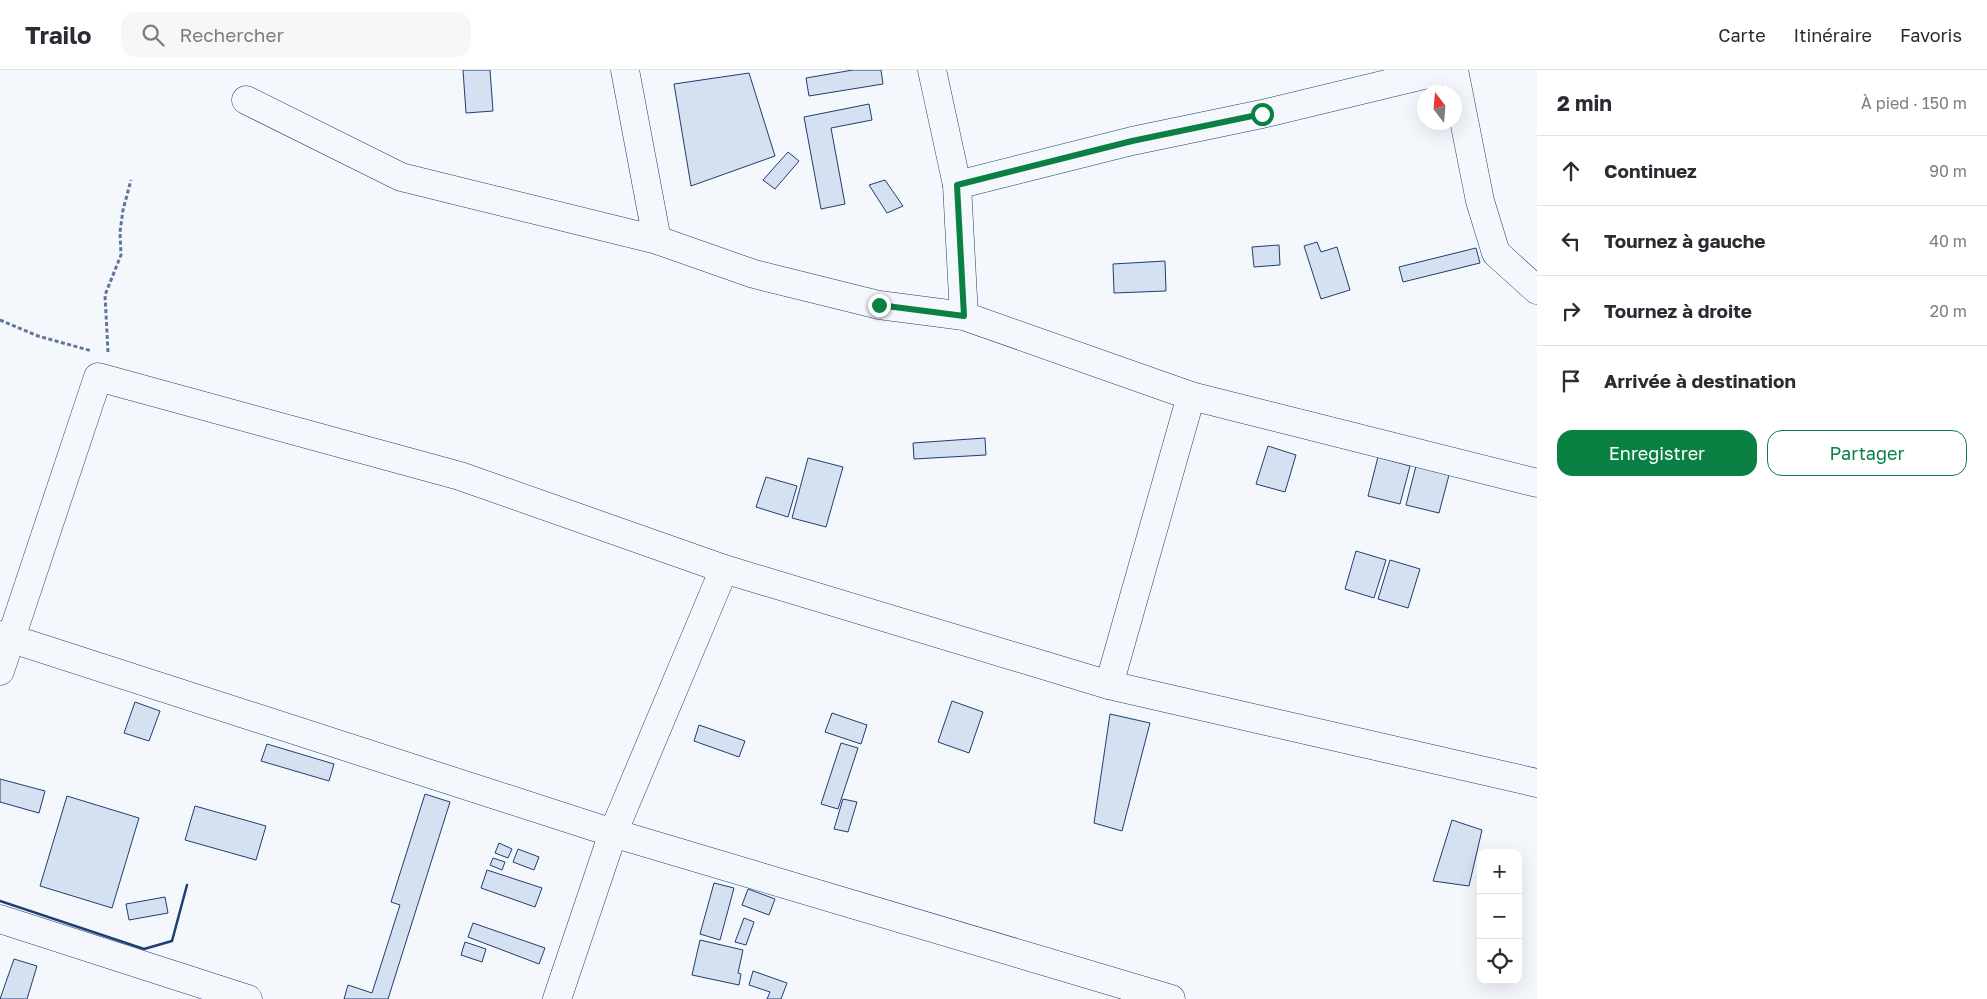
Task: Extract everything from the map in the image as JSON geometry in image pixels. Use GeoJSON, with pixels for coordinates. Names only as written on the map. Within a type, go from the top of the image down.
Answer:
{"type":"FeatureCollection","features":[{"type":"Feature","properties":{"kind":"street"},"geometry":{"type":"LineString","coordinates":[[625,70],[657,240]]}},
{"type":"Feature","properties":{"kind":"street"},"geometry":{"type":"LineString","coordinates":[[932,70],[957,185],[964,316]]}},
{"type":"Feature","properties":{"kind":"street"},"geometry":{"type":"LineString","coordinates":[[957,185],[1132,141],[1262,114],[1445,70]]}},
{"type":"Feature","properties":{"kind":"street"},"geometry":{"type":"LineString","coordinates":[[1454,70],[1480,201],[1496,253],[1537,290]]}},
{"type":"Feature","properties":{"kind":"street"},"geometry":{"type":"LineString","coordinates":[[246,100],[401,177],[657,240],[754,274],[879,305],[964,316],[1191,396],[1537,482]]}},
{"type":"Feature","properties":{"kind":"street"},"geometry":{"type":"LineString","coordinates":[[0,671],[6,636],[98,377],[460,476],[724,569],[1109,685],[1537,784]]}},
{"type":"Feature","properties":{"kind":"street"},"geometry":{"type":"LineString","coordinates":[[1109,685],[1191,396]]}},
{"type":"Feature","properties":{"kind":"street"},"geometry":{"type":"LineString","coordinates":[[558,999],[613,833],[724,569]]}},
{"type":"Feature","properties":{"kind":"street"},"geometry":{"type":"LineString","coordinates":[[6,636],[613,833],[1172,999]]}},
{"type":"Feature","properties":{"kind":"street"},"geometry":{"type":"LineString","coordinates":[[0,919],[248,999]]}},
{"type":"Feature","properties":{"kind":"path"},"geometry":{"type":"LineString","coordinates":[[0,320],[38,336],[108,356],[105,295],[121,255],[120,232],[123,210],[131,180]]}},
{"type":"Feature","properties":{"kind":"building"},"geometry":{"type":"Polygon","coordinates":[[[463,70],[490,70],[493,111],[466,113],[463,70]]]}},
{"type":"Feature","properties":{"kind":"building"},"geometry":{"type":"Polygon","coordinates":[[[853,70],[881,70],[883,84],[809,96],[806,78],[853,70]]]}},
{"type":"Feature","properties":{"kind":"building"},"geometry":{"type":"Polygon","coordinates":[[[749,73],[775,156],[691,186],[674,84],[749,73]]]}},
{"type":"Feature","properties":{"kind":"building"},"geometry":{"type":"Polygon","coordinates":[[[869,104],[872,120],[831,128],[845,204],[821,209],[804,117],[869,104]]]}},
{"type":"Feature","properties":{"kind":"building"},"geometry":{"type":"Polygon","coordinates":[[[788,152],[799,161],[775,189],[763,180],[788,152]]]}},
{"type":"Feature","properties":{"kind":"building"},"geometry":{"type":"Polygon","coordinates":[[[885,180],[903,206],[887,213],[869,185],[885,180]]]}},
{"type":"Feature","properties":{"kind":"building"},"geometry":{"type":"Polygon","coordinates":[[[1317,242],[1321,252],[1337,247],[1350,290],[1321,299],[1304,246],[1317,242]]]}},
{"type":"Feature","properties":{"kind":"building"},"geometry":{"type":"Polygon","coordinates":[[[1279,245],[1280,265],[1254,267],[1252,247],[1279,245]]]}},
{"type":"Feature","properties":{"kind":"building"},"geometry":{"type":"Polygon","coordinates":[[[1476,248],[1480,263],[1403,282],[1399,267],[1476,248]]]}},
{"type":"Feature","properties":{"kind":"building"},"geometry":{"type":"Polygon","coordinates":[[[1165,261],[1166,291],[1114,293],[1113,264],[1165,261]]]}},
{"type":"Feature","properties":{"kind":"building"},"geometry":{"type":"Polygon","coordinates":[[[985,438],[986,455],[914,459],[913,443],[985,438]]]}},
{"type":"Feature","properties":{"kind":"building"},"geometry":{"type":"Polygon","coordinates":[[[1268,446],[1296,455],[1285,492],[1256,484],[1268,446]]]}},
{"type":"Feature","properties":{"kind":"building"},"geometry":{"type":"Polygon","coordinates":[[[1378,457],[1410,466],[1400,504],[1368,496],[1378,457]]]}},
{"type":"Feature","properties":{"kind":"building"},"geometry":{"type":"Polygon","coordinates":[[[808,458],[843,467],[826,527],[792,518],[808,458]]]}},
{"type":"Feature","properties":{"kind":"building"},"geometry":{"type":"Polygon","coordinates":[[[1416,466],[1449,475],[1439,513],[1406,505],[1416,466]]]}},
{"type":"Feature","properties":{"kind":"building"},"geometry":{"type":"Polygon","coordinates":[[[766,477],[797,486],[788,517],[756,507],[766,477]]]}},
{"type":"Feature","properties":{"kind":"building"},"geometry":{"type":"Polygon","coordinates":[[[1356,551],[1386,560],[1374,598],[1345,589],[1356,551]]]}},
{"type":"Feature","properties":{"kind":"building"},"geometry":{"type":"Polygon","coordinates":[[[1390,560],[1420,569],[1408,608],[1378,599],[1390,560]]]}},
{"type":"Feature","properties":{"kind":"building"},"geometry":{"type":"Polygon","coordinates":[[[952,701],[983,712],[969,753],[938,742],[952,701]]]}},
{"type":"Feature","properties":{"kind":"building"},"geometry":{"type":"Polygon","coordinates":[[[135,702],[160,711],[149,741],[124,733],[135,702]]]}},
{"type":"Feature","properties":{"kind":"building"},"geometry":{"type":"Polygon","coordinates":[[[832,713],[867,725],[861,744],[825,732],[832,713]]]}},
{"type":"Feature","properties":{"kind":"building"},"geometry":{"type":"Polygon","coordinates":[[[1110,714],[1150,723],[1122,831],[1094,823],[1110,714]]]}},
{"type":"Feature","properties":{"kind":"building"},"geometry":{"type":"Polygon","coordinates":[[[699,725],[745,741],[739,757],[694,741],[699,725]]]}},
{"type":"Feature","properties":{"kind":"building"},"geometry":{"type":"Polygon","coordinates":[[[841,743],[858,748],[838,809],[821,804],[841,743]]]}},
{"type":"Feature","properties":{"kind":"building"},"geometry":{"type":"Polygon","coordinates":[[[267,744],[334,764],[329,781],[261,761],[267,744]]]}},
{"type":"Feature","properties":{"kind":"building"},"geometry":{"type":"Polygon","coordinates":[[[0,779],[45,791],[39,813],[0,802],[0,779]]]}},
{"type":"Feature","properties":{"kind":"building"},"geometry":{"type":"Polygon","coordinates":[[[425,794],[450,802],[388,999],[344,999],[348,985],[372,993],[400,905],[391,902],[425,794]]]}},
{"type":"Feature","properties":{"kind":"building"},"geometry":{"type":"Polygon","coordinates":[[[67,796],[139,818],[112,908],[40,886],[67,796]]]}},
{"type":"Feature","properties":{"kind":"building"},"geometry":{"type":"Polygon","coordinates":[[[843,799],[857,802],[848,832],[834,829],[843,799]]]}},
{"type":"Feature","properties":{"kind":"building"},"geometry":{"type":"Polygon","coordinates":[[[195,806],[266,826],[256,860],[185,840],[195,806]]]}},
{"type":"Feature","properties":{"kind":"building"},"geometry":{"type":"Polygon","coordinates":[[[1452,820],[1482,830],[1469,886],[1433,881],[1452,820]]]}},
{"type":"Feature","properties":{"kind":"building"},"geometry":{"type":"Polygon","coordinates":[[[499,843],[512,849],[508,858],[495,853],[499,843]]]}},
{"type":"Feature","properties":{"kind":"building"},"geometry":{"type":"Polygon","coordinates":[[[518,849],[539,857],[534,870],[513,862],[518,849]]]}},
{"type":"Feature","properties":{"kind":"building"},"geometry":{"type":"Polygon","coordinates":[[[493,858],[505,862],[502,870],[490,865],[493,858]]]}},
{"type":"Feature","properties":{"kind":"building"},"geometry":{"type":"Polygon","coordinates":[[[487,870],[542,888],[535,907],[481,888],[487,870]]]}},
{"type":"Feature","properties":{"kind":"building"},"geometry":{"type":"Polygon","coordinates":[[[714,883],[734,888],[720,940],[700,934],[714,883]]]}},
{"type":"Feature","properties":{"kind":"building"},"geometry":{"type":"Polygon","coordinates":[[[748,889],[775,899],[769,915],[742,905],[748,889]]]}},
{"type":"Feature","properties":{"kind":"building"},"geometry":{"type":"Polygon","coordinates":[[[165,897],[168,913],[129,920],[126,904],[165,897]]]}},
{"type":"Feature","properties":{"kind":"building"},"geometry":{"type":"Polygon","coordinates":[[[744,918],[754,922],[746,945],[735,942],[744,918]]]}},
{"type":"Feature","properties":{"kind":"building"},"geometry":{"type":"Polygon","coordinates":[[[473,923],[545,948],[539,964],[468,937],[473,923]]]}},
{"type":"Feature","properties":{"kind":"building"},"geometry":{"type":"Polygon","coordinates":[[[700,940],[743,950],[738,973],[741,974],[739,985],[692,975],[700,940]]]}},
{"type":"Feature","properties":{"kind":"building"},"geometry":{"type":"Polygon","coordinates":[[[465,942],[486,949],[482,962],[461,955],[465,942]]]}},
{"type":"Feature","properties":{"kind":"building"},"geometry":{"type":"Polygon","coordinates":[[[14,959],[37,966],[27,999],[0,999],[14,959]]]}},
{"type":"Feature","properties":{"kind":"building"},"geometry":{"type":"Polygon","coordinates":[[[753,971],[787,983],[781,999],[767,999],[770,992],[749,985],[753,971]]]}},
{"type":"Feature","properties":{"kind":"wall"},"geometry":{"type":"LineString","coordinates":[[0,901],[144,949],[172,941],[187,885]]}},
{"type":"Feature","properties":{"kind":"route"},"geometry":{"type":"LineString","coordinates":[[879,305],[964,316],[957,185],[1132,141],[1262,114]]}}]}
